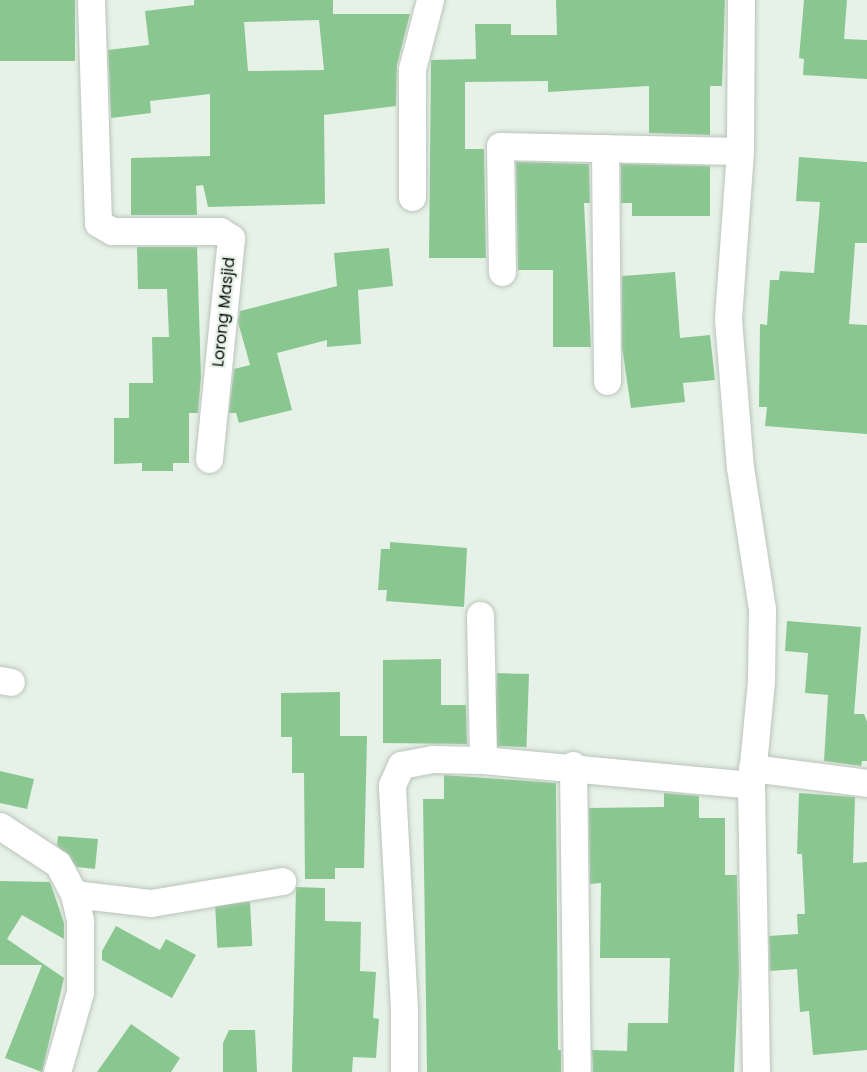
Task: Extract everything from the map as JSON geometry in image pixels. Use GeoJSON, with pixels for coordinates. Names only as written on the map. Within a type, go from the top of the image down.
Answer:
{"type":"FeatureCollection","features":[{"type":"Feature","properties":{"kind":"street","name":"Lorong Masjid"},"geometry":{"type":"LineString","coordinates":[[91,0],[98,223],[112,231],[220,231],[231,238],[209,459]]}},
{"type":"Feature","properties":{"kind":"street"},"geometry":{"type":"LineString","coordinates":[[412,197],[412,69],[430,0]]}},
{"type":"Feature","properties":{"kind":"street"},"geometry":{"type":"LineString","coordinates":[[741,0],[740,151],[728,319],[740,467],[762,609],[761,681],[751,777],[756,1072]]}},
{"type":"Feature","properties":{"kind":"street"},"geometry":{"type":"LineString","coordinates":[[502,272],[500,146],[740,151]]}},
{"type":"Feature","properties":{"kind":"street"},"geometry":{"type":"LineString","coordinates":[[605,148],[607,381]]}},
{"type":"Feature","properties":{"kind":"street"},"geometry":{"type":"LineString","coordinates":[[480,615],[483,760]]}},
{"type":"Feature","properties":{"kind":"street"},"geometry":{"type":"LineString","coordinates":[[404,1072],[404,1009],[392,785],[401,765],[412,760],[483,760],[867,783]]}},
{"type":"Feature","properties":{"kind":"street"},"geometry":{"type":"LineString","coordinates":[[573,765],[577,1072]]}},
{"type":"Feature","properties":{"kind":"street"},"geometry":{"type":"LineString","coordinates":[[0,826],[58,864],[74,894],[80,921],[80,992],[57,1072]]}},
{"type":"Feature","properties":{"kind":"street"},"geometry":{"type":"LineString","coordinates":[[74,894],[151,903],[282,881]]}},
{"type":"Feature","properties":{"kind":"building"},"geometry":{"type":"Polygon","coordinates":[[[0,0],[75,0],[75,61],[0,61],[0,0]]]}},
{"type":"Feature","properties":{"kind":"building"},"geometry":{"type":"Polygon","coordinates":[[[194,0],[333,0],[333,14],[410,14],[397,65],[396,106],[324,115],[325,204],[208,207],[203,185],[196,186],[197,215],[131,215],[131,158],[210,156],[210,94],[150,101],[151,113],[111,118],[108,50],[149,45],[145,11],[194,5],[194,0]],[[319,20],[244,22],[248,71],[324,70],[319,20]]]}},
{"type":"Feature","properties":{"kind":"building"},"geometry":{"type":"Polygon","coordinates":[[[556,0],[725,0],[722,86],[710,86],[710,135],[649,133],[649,86],[548,92],[548,81],[465,82],[465,149],[484,149],[486,258],[429,258],[431,60],[476,59],[475,24],[511,24],[511,35],[557,35],[556,0]]]}},
{"type":"Feature","properties":{"kind":"building"},"geometry":{"type":"Polygon","coordinates":[[[804,0],[847,0],[844,39],[867,40],[867,79],[803,75],[804,59],[799,58],[804,0]]]}},
{"type":"Feature","properties":{"kind":"building"},"geometry":{"type":"Polygon","coordinates":[[[799,157],[867,162],[867,243],[855,243],[849,324],[867,325],[867,434],[765,426],[767,407],[759,407],[760,324],[767,325],[770,280],[779,280],[780,271],[814,273],[820,202],[796,201],[799,157]]]}},
{"type":"Feature","properties":{"kind":"building"},"geometry":{"type":"Polygon","coordinates":[[[516,162],[589,164],[590,203],[584,203],[591,347],[553,347],[553,270],[518,270],[516,162]]]}},
{"type":"Feature","properties":{"kind":"building"},"geometry":{"type":"Polygon","coordinates":[[[621,164],[710,166],[710,216],[632,216],[632,203],[621,203],[621,164]]]}},
{"type":"Feature","properties":{"kind":"building"},"geometry":{"type":"Polygon","coordinates":[[[137,247],[197,247],[201,377],[198,413],[189,413],[189,463],[173,463],[173,471],[142,471],[142,463],[114,464],[114,418],[129,418],[129,383],[153,383],[152,337],[169,337],[167,289],[138,289],[137,247]]]}},
{"type":"Feature","properties":{"kind":"building"},"geometry":{"type":"Polygon","coordinates":[[[389,248],[393,286],[358,290],[361,344],[327,347],[327,340],[277,353],[292,410],[239,423],[236,413],[229,413],[234,369],[250,365],[238,322],[240,311],[337,286],[334,253],[389,248]]]}},
{"type":"Feature","properties":{"kind":"building"},"geometry":{"type":"Polygon","coordinates":[[[675,272],[680,338],[710,335],[715,380],[683,383],[685,402],[631,408],[622,347],[622,276],[675,272]]]}},
{"type":"Feature","properties":{"kind":"building"},"geometry":{"type":"Polygon","coordinates":[[[390,542],[467,548],[464,607],[386,601],[387,590],[378,590],[381,549],[390,549],[390,542]]]}},
{"type":"Feature","properties":{"kind":"building"},"geometry":{"type":"Polygon","coordinates":[[[787,621],[861,627],[854,714],[864,714],[867,722],[867,761],[862,761],[861,766],[824,761],[828,695],[805,693],[808,653],[785,651],[787,621]]]}},
{"type":"Feature","properties":{"kind":"building"},"geometry":{"type":"Polygon","coordinates":[[[441,659],[441,705],[466,705],[467,744],[383,743],[383,660],[441,659]]]}},
{"type":"Feature","properties":{"kind":"building"},"geometry":{"type":"Polygon","coordinates":[[[497,673],[529,674],[526,747],[494,746],[497,673]]]}},
{"type":"Feature","properties":{"kind":"building"},"geometry":{"type":"Polygon","coordinates":[[[340,692],[340,736],[367,736],[364,868],[335,868],[335,879],[305,879],[304,773],[292,773],[292,737],[281,737],[281,693],[340,692]]]}},
{"type":"Feature","properties":{"kind":"building"},"geometry":{"type":"Polygon","coordinates":[[[0,771],[34,779],[27,809],[0,803],[0,771]]]}},
{"type":"Feature","properties":{"kind":"building"},"geometry":{"type":"Polygon","coordinates":[[[444,775],[556,783],[558,1050],[561,1050],[561,1072],[427,1072],[423,799],[444,799],[444,775]]]}},
{"type":"Feature","properties":{"kind":"building"},"geometry":{"type":"Polygon","coordinates":[[[664,793],[699,796],[699,818],[725,818],[725,875],[737,875],[739,973],[734,1072],[593,1072],[592,1050],[627,1051],[628,1023],[668,1023],[670,958],[600,958],[601,883],[590,884],[589,808],[664,807],[664,793]]]}},
{"type":"Feature","properties":{"kind":"building"},"geometry":{"type":"Polygon","coordinates":[[[799,793],[855,797],[853,863],[867,862],[867,1050],[813,1055],[809,1011],[800,1012],[797,969],[770,971],[769,936],[798,934],[797,914],[805,914],[802,854],[797,854],[799,793]]]}},
{"type":"Feature","properties":{"kind":"building"},"geometry":{"type":"Polygon","coordinates":[[[58,836],[98,839],[95,869],[77,867],[57,845],[58,836]]]}},
{"type":"Feature","properties":{"kind":"building"},"geometry":{"type":"Polygon","coordinates":[[[0,881],[50,882],[64,923],[64,939],[22,915],[7,939],[64,978],[42,1072],[5,1058],[42,965],[0,965],[0,881]]]}},
{"type":"Feature","properties":{"kind":"building"},"geometry":{"type":"Polygon","coordinates":[[[296,887],[325,888],[325,921],[361,922],[360,971],[376,972],[373,1018],[379,1019],[376,1058],[353,1057],[352,1072],[292,1072],[296,887]]]}},
{"type":"Feature","properties":{"kind":"building"},"geometry":{"type":"Polygon","coordinates":[[[250,902],[252,946],[217,948],[215,904],[250,902]]]}},
{"type":"Feature","properties":{"kind":"building"},"geometry":{"type":"Polygon","coordinates":[[[116,926],[160,950],[166,939],[196,955],[172,998],[102,960],[102,951],[116,926]]]}},
{"type":"Feature","properties":{"kind":"building"},"geometry":{"type":"Polygon","coordinates":[[[131,1024],[180,1058],[171,1072],[97,1072],[131,1024]]]}},
{"type":"Feature","properties":{"kind":"building"},"geometry":{"type":"Polygon","coordinates":[[[229,1030],[255,1030],[257,1072],[223,1072],[223,1043],[229,1030]]]}}]}
